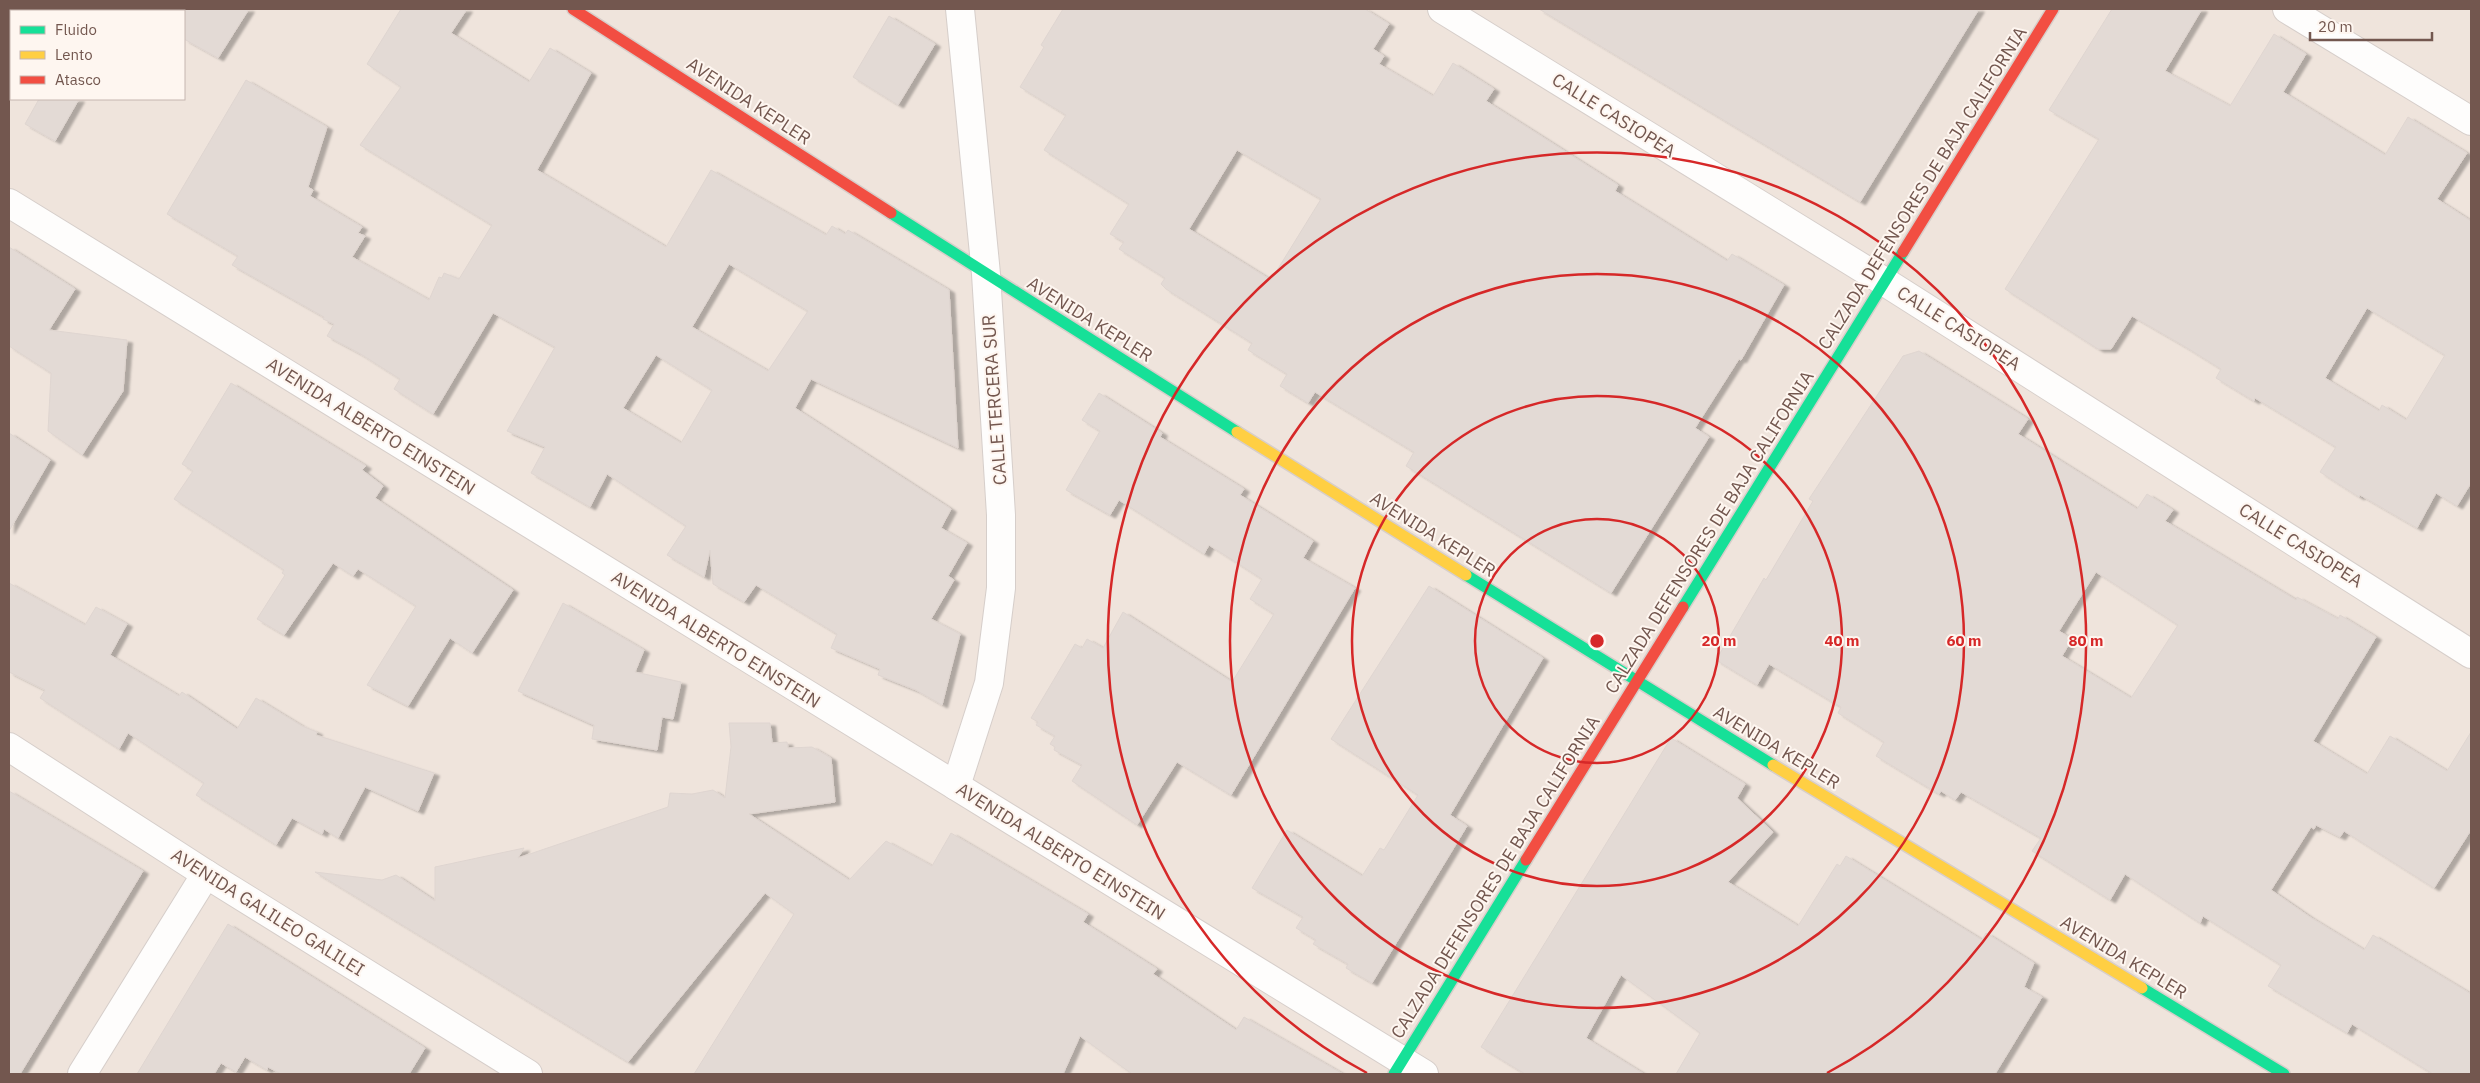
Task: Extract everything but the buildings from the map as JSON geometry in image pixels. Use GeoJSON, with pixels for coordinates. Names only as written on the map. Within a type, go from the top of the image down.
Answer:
{"type":"FeatureCollection","features":[{"type":"Feature","properties":{"kind":"street","name":"AVENIDA KEPLER"},"geometry":{"type":"LineString","coordinates":[[573,9],[986,274],[1636,682],[2284,1074]]}},
{"type":"Feature","properties":{"kind":"street","name":"CALLE TERCERA SUR"},"geometry":{"type":"LineString","coordinates":[[956,786],[989,684],[1001,588],[1001,515],[986,274],[960,9]]}},
{"type":"Feature","properties":{"kind":"street","name":"CALLE CASIOPEA"},"geometry":{"type":"LineString","coordinates":[[1442,9],[1885,282],[2471,654]]}},
{"type":"Feature","properties":{"kind":"street","name":"CALZADA DEFENSORES DE BAJA CALIFORNIA"},"geometry":{"type":"LineString","coordinates":[[1407,1070],[1636,682],[2053,9]]}},
{"type":"Feature","properties":{"kind":"street"},"geometry":{"type":"LineString","coordinates":[[2286,9],[2471,121]]}},
{"type":"Feature","properties":{"kind":"street","name":"AVENIDA ALBERTO EINSTEIN"},"geometry":{"type":"LineString","coordinates":[[9,203],[956,786],[1407,1070]]}},
{"type":"Feature","properties":{"kind":"street","name":"AVENIDA GALILEO GALILEI"},"geometry":{"type":"LineString","coordinates":[[9,747],[206,874],[528,1074]]}},
{"type":"Feature","properties":{"kind":"street"},"geometry":{"type":"LineString","coordinates":[[82,1074],[206,874]]}},
{"type":"Feature","properties":{"kind":"shaded area"},"geometry":{"type":"Polygon","coordinates":[[[9,9],[2050,9],[1391,1074],[9,1074],[9,9]]]}},
{"type":"Feature","properties":{"kind":"shaded area"},"geometry":{"type":"Polygon","coordinates":[[[2057,9],[2471,9],[2471,1074],[1396,1074],[2057,9]]]}},
{"type":"Feature","properties":{"kind":"traffic: fast"},"geometry":{"type":"LineString","coordinates":[[891,213],[1237,432]]}},
{"type":"Feature","properties":{"kind":"traffic: fast"},"geometry":{"type":"LineString","coordinates":[[1683,607],[1903,252]]}},
{"type":"Feature","properties":{"kind":"traffic: fast"},"geometry":{"type":"LineString","coordinates":[[1466,575],[1773,765]]}},
{"type":"Feature","properties":{"kind":"traffic: fast"},"geometry":{"type":"LineString","coordinates":[[1394,1074],[1526,860]]}},
{"type":"Feature","properties":{"kind":"traffic: fast"},"geometry":{"type":"LineString","coordinates":[[2142,988],[2284,1074]]}},
{"type":"Feature","properties":{"kind":"traffic: slow"},"geometry":{"type":"LineString","coordinates":[[1237,432],[1466,575]]}},
{"type":"Feature","properties":{"kind":"traffic: slow"},"geometry":{"type":"LineString","coordinates":[[1773,765],[2142,988]]}},
{"type":"Feature","properties":{"kind":"traffic: jam"},"geometry":{"type":"LineString","coordinates":[[573,9],[891,213]]}},
{"type":"Feature","properties":{"kind":"traffic: jam"},"geometry":{"type":"LineString","coordinates":[[1903,252],[2053,9]]}},
{"type":"Feature","properties":{"kind":"traffic: jam"},"geometry":{"type":"LineString","coordinates":[[1526,860],[1683,607]]}}]}
